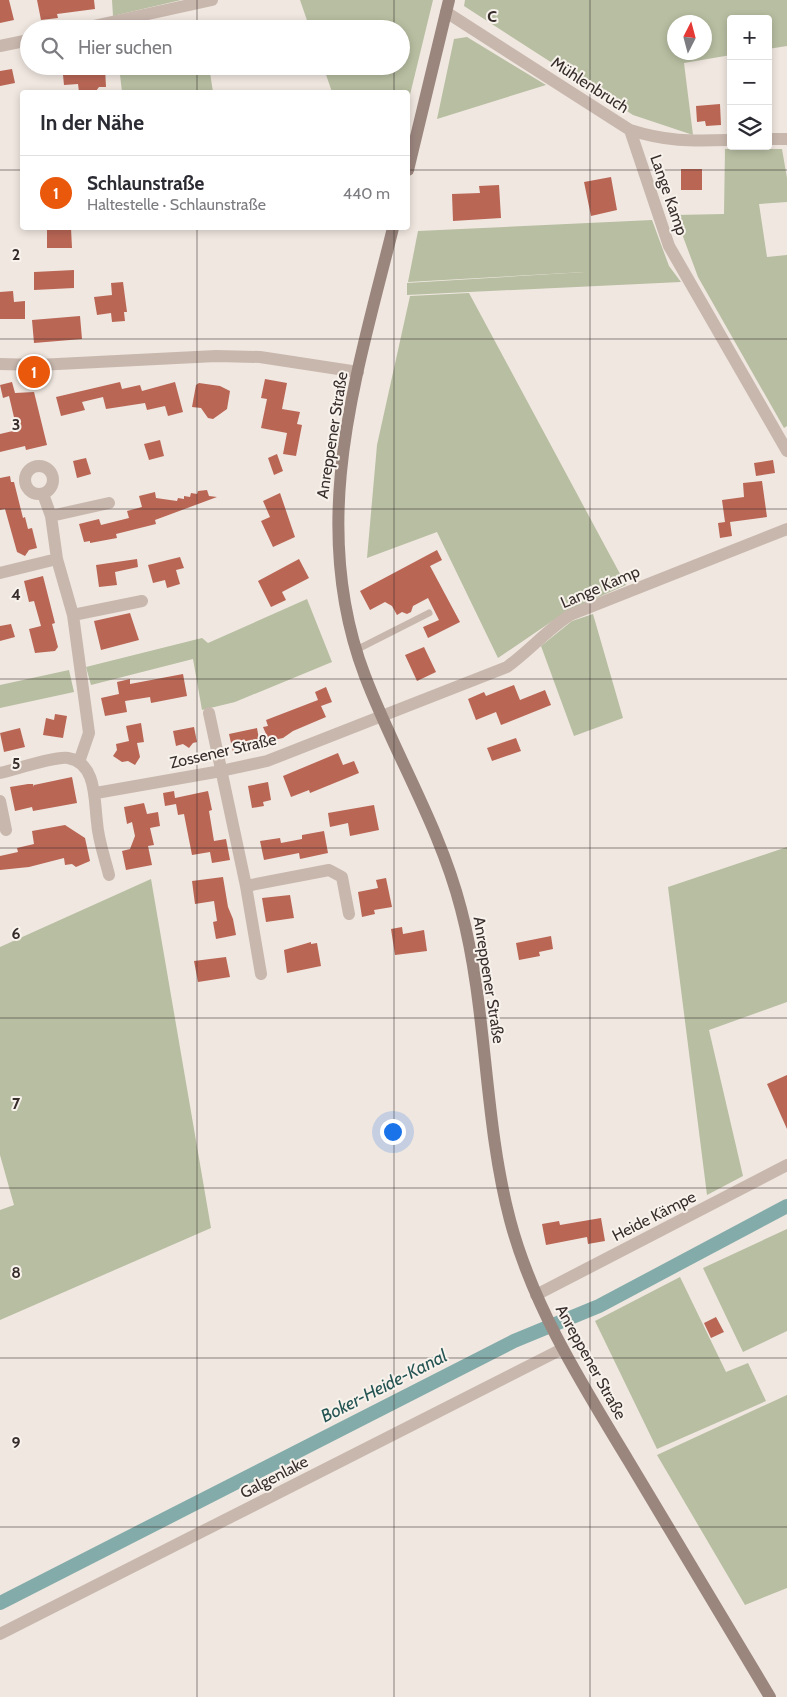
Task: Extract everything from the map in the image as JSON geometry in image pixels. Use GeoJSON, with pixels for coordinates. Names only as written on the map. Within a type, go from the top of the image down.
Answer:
{"type":"FeatureCollection","features":[{"type":"Feature","properties":{"kind":"street"},"geometry":{"type":"LineString","coordinates":[[121,20],[212,0]]}},
{"type":"Feature","properties":{"kind":"street"},"geometry":{"type":"LineString","coordinates":[[410,162],[447,6]]}},
{"type":"Feature","properties":{"kind":"street","name":"Mühlenbruch"},"geometry":{"type":"LineString","coordinates":[[447,6],[630,130],[659,139],[688,141],[727,140]]}},
{"type":"Feature","properties":{"kind":"street"},"geometry":{"type":"LineString","coordinates":[[0,46],[20,42]]}},
{"type":"Feature","properties":{"kind":"street","name":"Lange Kamp"},"geometry":{"type":"LineString","coordinates":[[630,130],[669,246],[787,451]]}},
{"type":"Feature","properties":{"kind":"street"},"geometry":{"type":"LineString","coordinates":[[772,139],[787,139]]}},
{"type":"Feature","properties":{"kind":"street","name":"Anreppener Straße"},"geometry":{"type":"LineString","coordinates":[[393,230],[358,372],[340,470],[337,513],[339,562],[345,602],[356,650],[382,716],[425,808],[447,862],[462,912],[473,965],[495,1145],[502,1185],[510,1223],[536,1295],[562,1349],[770,1697]]}},
{"type":"Feature","properties":{"kind":"street"},"geometry":{"type":"LineString","coordinates":[[0,364],[38,365],[216,356],[260,357],[358,372]]}},
{"type":"Feature","properties":{"kind":"street"},"geometry":{"type":"LineString","coordinates":[[43,494],[51,516],[57,559],[73,615],[90,733],[79,762]]}},
{"type":"Feature","properties":{"kind":"street"},"geometry":{"type":"LineString","coordinates":[[51,516],[109,503]]}},
{"type":"Feature","properties":{"kind":"street","name":"Lange Kamp"},"geometry":{"type":"LineString","coordinates":[[382,716],[507,667],[553,627],[570,615],[787,529]]}},
{"type":"Feature","properties":{"kind":"street"},"geometry":{"type":"LineString","coordinates":[[0,573],[57,559]]}},
{"type":"Feature","properties":{"kind":"street"},"geometry":{"type":"LineString","coordinates":[[73,615],[142,601]]}},
{"type":"Feature","properties":{"kind":"street"},"geometry":{"type":"LineString","coordinates":[[209,712],[246,886],[261,974]]}},
{"type":"Feature","properties":{"kind":"street","name":"Zossener Straße"},"geometry":{"type":"LineString","coordinates":[[96,793],[268,761],[382,716]]}},
{"type":"Feature","properties":{"kind":"street"},"geometry":{"type":"LineString","coordinates":[[0,773],[66,758],[79,762],[87,771],[96,793],[97,823],[109,875]]}},
{"type":"Feature","properties":{"kind":"street"},"geometry":{"type":"LineString","coordinates":[[0,801],[6,830]]}},
{"type":"Feature","properties":{"kind":"street"},"geometry":{"type":"LineString","coordinates":[[246,886],[329,870],[342,877],[350,914]]}},
{"type":"Feature","properties":{"kind":"street","name":"Heide Kämpe"},"geometry":{"type":"LineString","coordinates":[[536,1295],[787,1166]]}},
{"type":"Feature","properties":{"kind":"street","name":"Galgenlake"},"geometry":{"type":"LineString","coordinates":[[0,1634],[562,1349]]}},
{"type":"Feature","properties":{"kind":"lane"},"geometry":{"type":"LineString","coordinates":[[356,650],[429,612]]}},
{"type":"Feature","properties":{"kind":"green space"},"geometry":{"type":"Polygon","coordinates":[[[112,0],[181,0],[113,16],[112,0]]]}},
{"type":"Feature","properties":{"kind":"green space"},"geometry":{"type":"Polygon","coordinates":[[[300,0],[433,0],[410,95],[410,90],[331,90],[326,75],[410,75],[410,20],[307,20],[300,0]]]}},
{"type":"Feature","properties":{"kind":"green space"},"geometry":{"type":"Polygon","coordinates":[[[465,0],[787,0],[787,46],[772,48],[772,15],[727,15],[727,56],[712,58],[712,15],[667,15],[667,60],[702,60],[684,63],[693,135],[633,115],[464,6],[465,0]]]}},
{"type":"Feature","properties":{"kind":"green space"},"geometry":{"type":"Polygon","coordinates":[[[467,37],[546,85],[437,119],[454,39],[467,37]]]}},
{"type":"Feature","properties":{"kind":"green space"},"geometry":{"type":"Polygon","coordinates":[[[120,75],[210,75],[213,90],[122,90],[120,75]]]}},
{"type":"Feature","properties":{"kind":"green space"},"geometry":{"type":"Polygon","coordinates":[[[725,149],[782,149],[787,178],[787,202],[759,204],[767,257],[787,255],[787,426],[784,428],[698,277],[675,215],[724,214],[725,149]]]}},
{"type":"Feature","properties":{"kind":"green space"},"geometry":{"type":"Polygon","coordinates":[[[652,220],[669,266],[681,282],[407,295],[407,283],[585,272],[408,282],[418,231],[652,220]]]}},
{"type":"Feature","properties":{"kind":"green space"},"geometry":{"type":"Polygon","coordinates":[[[469,293],[626,585],[567,611],[498,658],[437,532],[367,558],[377,445],[410,296],[469,293]]]}},
{"type":"Feature","properties":{"kind":"green space"},"geometry":{"type":"Polygon","coordinates":[[[307,599],[332,662],[235,702],[202,710],[193,659],[91,685],[86,667],[202,638],[208,643],[307,599]]]}},
{"type":"Feature","properties":{"kind":"green space"},"geometry":{"type":"Polygon","coordinates":[[[593,614],[623,718],[574,736],[541,646],[572,621],[593,614]]]}},
{"type":"Feature","properties":{"kind":"green space"},"geometry":{"type":"Polygon","coordinates":[[[69,670],[74,692],[0,708],[0,685],[69,670]]]}},
{"type":"Feature","properties":{"kind":"green space"},"geometry":{"type":"Polygon","coordinates":[[[787,847],[787,1002],[709,1030],[743,1176],[707,1195],[668,887],[787,847]]]}},
{"type":"Feature","properties":{"kind":"green space"},"geometry":{"type":"Polygon","coordinates":[[[151,879],[211,1228],[0,1320],[0,1210],[14,1205],[0,1155],[0,947],[151,879]]]}},
{"type":"Feature","properties":{"kind":"green space"},"geometry":{"type":"Polygon","coordinates":[[[787,1229],[787,1331],[743,1352],[703,1268],[787,1229]]]}},
{"type":"Feature","properties":{"kind":"green space"},"geometry":{"type":"Polygon","coordinates":[[[680,1277],[726,1372],[748,1363],[766,1401],[657,1449],[595,1321],[680,1277]]]}},
{"type":"Feature","properties":{"kind":"green space"},"geometry":{"type":"Polygon","coordinates":[[[787,1395],[787,1588],[745,1605],[657,1455],[787,1395]]]}},
{"type":"Feature","properties":{"kind":"building"},"geometry":{"type":"Polygon","coordinates":[[[0,0],[9,0],[14,20],[0,23],[0,0]]]}},
{"type":"Feature","properties":{"kind":"building"},"geometry":{"type":"Polygon","coordinates":[[[37,0],[94,0],[95,9],[57,14],[58,18],[41,20],[37,0]]]}},
{"type":"Feature","properties":{"kind":"building"},"geometry":{"type":"Polygon","coordinates":[[[12,69],[15,83],[0,86],[0,71],[12,69]]]}},
{"type":"Feature","properties":{"kind":"building"},"geometry":{"type":"Polygon","coordinates":[[[63,75],[105,75],[106,87],[99,87],[97,90],[79,90],[78,84],[64,85],[63,75]]]}},
{"type":"Feature","properties":{"kind":"building"},"geometry":{"type":"Polygon","coordinates":[[[720,104],[721,125],[706,126],[705,121],[697,122],[696,106],[720,104]]]}},
{"type":"Feature","properties":{"kind":"building"},"geometry":{"type":"Polygon","coordinates":[[[681,169],[702,169],[702,190],[681,190],[681,169]]]}},
{"type":"Feature","properties":{"kind":"building"},"geometry":{"type":"Polygon","coordinates":[[[611,177],[617,210],[591,216],[584,182],[611,177]]]}},
{"type":"Feature","properties":{"kind":"building"},"geometry":{"type":"Polygon","coordinates":[[[499,185],[501,218],[453,221],[452,194],[480,193],[479,186],[499,185]]]}},
{"type":"Feature","properties":{"kind":"building"},"geometry":{"type":"Polygon","coordinates":[[[47,230],[71,230],[72,248],[47,248],[47,230]]]}},
{"type":"Feature","properties":{"kind":"building"},"geometry":{"type":"Polygon","coordinates":[[[74,270],[74,288],[34,290],[34,272],[74,270]]]}},
{"type":"Feature","properties":{"kind":"building"},"geometry":{"type":"Polygon","coordinates":[[[123,282],[127,312],[124,312],[125,321],[112,322],[111,313],[97,315],[94,297],[112,295],[111,283],[123,282]]]}},
{"type":"Feature","properties":{"kind":"building"},"geometry":{"type":"Polygon","coordinates":[[[13,291],[14,302],[25,301],[25,319],[0,319],[0,292],[13,291]]]}},
{"type":"Feature","properties":{"kind":"building"},"geometry":{"type":"Polygon","coordinates":[[[80,316],[82,339],[34,343],[32,320],[80,316]]]}},
{"type":"Feature","properties":{"kind":"building"},"geometry":{"type":"Polygon","coordinates":[[[265,379],[287,383],[282,409],[300,412],[297,424],[302,425],[296,456],[283,454],[287,433],[261,428],[267,399],[261,398],[265,379]]]}},
{"type":"Feature","properties":{"kind":"building"},"geometry":{"type":"Polygon","coordinates":[[[12,382],[15,393],[34,392],[47,445],[26,450],[25,446],[0,452],[0,434],[17,430],[9,396],[3,398],[0,385],[12,382]]]}},
{"type":"Feature","properties":{"kind":"building"},"geometry":{"type":"Polygon","coordinates":[[[120,382],[122,389],[140,385],[142,391],[175,382],[183,412],[168,416],[165,406],[147,410],[145,403],[106,409],[103,397],[82,402],[85,410],[61,416],[56,397],[120,382]]]}},
{"type":"Feature","properties":{"kind":"building"},"geometry":{"type":"Polygon","coordinates":[[[199,383],[220,386],[230,391],[227,409],[213,419],[208,418],[201,408],[192,407],[196,385],[199,383]]]}},
{"type":"Feature","properties":{"kind":"building"},"geometry":{"type":"Polygon","coordinates":[[[160,440],[164,456],[149,460],[144,444],[160,440]]]}},
{"type":"Feature","properties":{"kind":"building"},"geometry":{"type":"Polygon","coordinates":[[[277,454],[283,471],[274,475],[268,458],[277,454]]]}},
{"type":"Feature","properties":{"kind":"building"},"geometry":{"type":"Polygon","coordinates":[[[86,458],[91,474],[77,478],[73,461],[86,458]]]}},
{"type":"Feature","properties":{"kind":"building"},"geometry":{"type":"Polygon","coordinates":[[[773,460],[775,473],[756,476],[754,463],[773,460]]]}},
{"type":"Feature","properties":{"kind":"building"},"geometry":{"type":"Polygon","coordinates":[[[10,476],[11,482],[14,482],[23,518],[25,517],[28,529],[32,528],[37,548],[29,550],[25,556],[17,552],[5,509],[0,510],[0,478],[10,476]]]}},
{"type":"Feature","properties":{"kind":"building"},"geometry":{"type":"Polygon","coordinates":[[[762,481],[767,517],[730,522],[732,536],[720,538],[718,523],[725,522],[722,500],[744,497],[743,483],[762,481]]]}},
{"type":"Feature","properties":{"kind":"building"},"geometry":{"type":"Polygon","coordinates":[[[207,490],[209,496],[217,497],[155,520],[156,524],[116,534],[117,538],[90,543],[90,541],[84,542],[79,524],[99,519],[101,525],[129,518],[127,511],[142,507],[139,496],[155,492],[156,498],[177,501],[178,498],[184,499],[184,496],[190,497],[191,493],[197,494],[198,491],[207,490]]]}},
{"type":"Feature","properties":{"kind":"building"},"geometry":{"type":"Polygon","coordinates":[[[280,493],[295,537],[273,547],[261,521],[270,517],[263,501],[280,493]]]}},
{"type":"Feature","properties":{"kind":"building"},"geometry":{"type":"Polygon","coordinates":[[[437,550],[442,560],[430,566],[460,622],[428,638],[423,627],[439,620],[428,598],[413,606],[411,612],[407,614],[402,612],[397,615],[392,606],[385,602],[370,610],[360,591],[437,550]]]}},
{"type":"Feature","properties":{"kind":"building"},"geometry":{"type":"Polygon","coordinates":[[[180,557],[184,568],[176,570],[180,584],[167,588],[165,580],[153,583],[148,565],[180,557]]]}},
{"type":"Feature","properties":{"kind":"building"},"geometry":{"type":"Polygon","coordinates":[[[137,559],[138,567],[115,572],[117,585],[99,587],[96,565],[137,559]]]}},
{"type":"Feature","properties":{"kind":"building"},"geometry":{"type":"Polygon","coordinates":[[[299,559],[309,578],[282,592],[286,600],[271,607],[258,581],[299,559]]]}},
{"type":"Feature","properties":{"kind":"building"},"geometry":{"type":"Polygon","coordinates":[[[43,576],[55,623],[52,624],[58,647],[55,651],[35,653],[29,629],[41,626],[34,601],[29,602],[24,581],[43,576]]]}},
{"type":"Feature","properties":{"kind":"building"},"geometry":{"type":"Polygon","coordinates":[[[130,613],[139,640],[101,650],[94,621],[130,613]]]}},
{"type":"Feature","properties":{"kind":"building"},"geometry":{"type":"Polygon","coordinates":[[[11,624],[15,637],[0,641],[0,626],[11,624]]]}},
{"type":"Feature","properties":{"kind":"building"},"geometry":{"type":"Polygon","coordinates":[[[424,647],[436,672],[417,681],[405,655],[424,647]]]}},
{"type":"Feature","properties":{"kind":"building"},"geometry":{"type":"Polygon","coordinates":[[[183,674],[187,696],[151,703],[150,697],[125,701],[127,712],[105,716],[101,698],[119,694],[117,682],[130,679],[130,684],[183,674]]]}},
{"type":"Feature","properties":{"kind":"building"},"geometry":{"type":"Polygon","coordinates":[[[514,685],[520,700],[545,690],[551,705],[501,725],[496,712],[476,720],[468,699],[484,692],[486,696],[514,685]]]}},
{"type":"Feature","properties":{"kind":"building"},"geometry":{"type":"Polygon","coordinates":[[[326,687],[332,702],[321,706],[326,717],[293,731],[283,738],[269,741],[263,727],[268,726],[266,720],[318,700],[315,692],[326,687]]]}},
{"type":"Feature","properties":{"kind":"building"},"geometry":{"type":"Polygon","coordinates":[[[55,714],[67,716],[63,738],[43,735],[46,718],[54,720],[55,714]]]}},
{"type":"Feature","properties":{"kind":"building"},"geometry":{"type":"Polygon","coordinates":[[[141,723],[144,742],[137,743],[140,757],[135,765],[128,761],[122,762],[113,756],[117,750],[116,744],[129,741],[126,726],[141,723]]]}},
{"type":"Feature","properties":{"kind":"building"},"geometry":{"type":"Polygon","coordinates":[[[194,727],[197,742],[193,743],[189,748],[183,744],[176,746],[173,731],[194,727]]]}},
{"type":"Feature","properties":{"kind":"building"},"geometry":{"type":"Polygon","coordinates":[[[20,728],[25,747],[4,752],[0,733],[20,728]]]}},
{"type":"Feature","properties":{"kind":"building"},"geometry":{"type":"Polygon","coordinates":[[[257,728],[260,745],[233,752],[229,734],[257,728]]]}},
{"type":"Feature","properties":{"kind":"building"},"geometry":{"type":"Polygon","coordinates":[[[516,738],[521,751],[492,761],[487,748],[516,738]]]}},
{"type":"Feature","properties":{"kind":"building"},"geometry":{"type":"Polygon","coordinates":[[[338,753],[343,765],[354,761],[359,773],[310,793],[309,790],[291,797],[283,776],[338,753]]]}},
{"type":"Feature","properties":{"kind":"building"},"geometry":{"type":"Polygon","coordinates":[[[72,777],[77,803],[33,811],[32,807],[15,811],[10,787],[33,784],[34,787],[34,785],[72,777]]]}},
{"type":"Feature","properties":{"kind":"building"},"geometry":{"type":"Polygon","coordinates":[[[268,782],[271,800],[263,802],[264,806],[252,808],[248,786],[268,782]]]}},
{"type":"Feature","properties":{"kind":"building"},"geometry":{"type":"Polygon","coordinates":[[[174,791],[175,798],[208,791],[212,810],[209,811],[214,841],[226,839],[230,860],[212,863],[210,852],[192,855],[184,814],[178,815],[176,804],[165,806],[163,793],[174,791]]]}},
{"type":"Feature","properties":{"kind":"building"},"geometry":{"type":"Polygon","coordinates":[[[144,803],[147,814],[158,812],[160,826],[150,828],[154,845],[148,846],[152,865],[126,870],[122,851],[130,849],[135,836],[132,822],[127,824],[124,807],[144,803]]]}},
{"type":"Feature","properties":{"kind":"building"},"geometry":{"type":"Polygon","coordinates":[[[374,805],[379,830],[350,836],[348,823],[330,827],[328,813],[374,805]]]}},
{"type":"Feature","properties":{"kind":"building"},"geometry":{"type":"Polygon","coordinates":[[[65,825],[85,838],[90,861],[76,867],[72,864],[65,865],[64,858],[29,867],[0,870],[0,856],[18,852],[17,848],[34,844],[32,831],[65,825]]]}},
{"type":"Feature","properties":{"kind":"building"},"geometry":{"type":"Polygon","coordinates":[[[324,831],[328,853],[300,859],[299,853],[264,860],[260,841],[280,838],[281,843],[302,839],[302,835],[324,831]]]}},
{"type":"Feature","properties":{"kind":"building"},"geometry":{"type":"Polygon","coordinates":[[[223,877],[228,907],[233,919],[236,935],[216,939],[213,922],[217,921],[214,901],[195,904],[192,881],[223,877]]]}},
{"type":"Feature","properties":{"kind":"building"},"geometry":{"type":"Polygon","coordinates":[[[386,878],[392,907],[374,910],[375,914],[362,917],[358,892],[378,888],[376,880],[386,878]]]}},
{"type":"Feature","properties":{"kind":"building"},"geometry":{"type":"Polygon","coordinates":[[[290,895],[294,918],[266,922],[262,898],[290,895]]]}},
{"type":"Feature","properties":{"kind":"building"},"geometry":{"type":"Polygon","coordinates":[[[402,927],[403,934],[424,930],[427,951],[395,955],[391,929],[402,927]]]}},
{"type":"Feature","properties":{"kind":"building"},"geometry":{"type":"Polygon","coordinates":[[[551,936],[553,949],[539,952],[540,956],[519,960],[516,943],[551,936]]]}},
{"type":"Feature","properties":{"kind":"building"},"geometry":{"type":"Polygon","coordinates":[[[311,942],[311,944],[317,943],[321,966],[287,973],[284,950],[311,942]]]}},
{"type":"Feature","properties":{"kind":"building"},"geometry":{"type":"Polygon","coordinates":[[[226,957],[230,977],[198,982],[194,961],[226,957]]]}},
{"type":"Feature","properties":{"kind":"building"},"geometry":{"type":"Polygon","coordinates":[[[787,1075],[787,1129],[767,1084],[787,1075]]]}},
{"type":"Feature","properties":{"kind":"building"},"geometry":{"type":"Polygon","coordinates":[[[601,1218],[605,1241],[588,1244],[587,1237],[546,1245],[542,1224],[559,1221],[560,1225],[601,1218]]]}},
{"type":"Feature","properties":{"kind":"building"},"geometry":{"type":"Polygon","coordinates":[[[716,1317],[724,1332],[711,1338],[704,1323],[716,1317]]]}},
{"type":"Feature","properties":{"kind":"waterway","name":"Boker-Heide-Kanal"},"geometry":{"type":"LineString","coordinates":[[0,1603],[514,1341],[599,1306],[787,1206]]}},
{"type":"Feature","properties":{"kind":"place","name":"Schlaunstraße"},"geometry":{"type":"Point","coordinates":[34,372]}}]}
